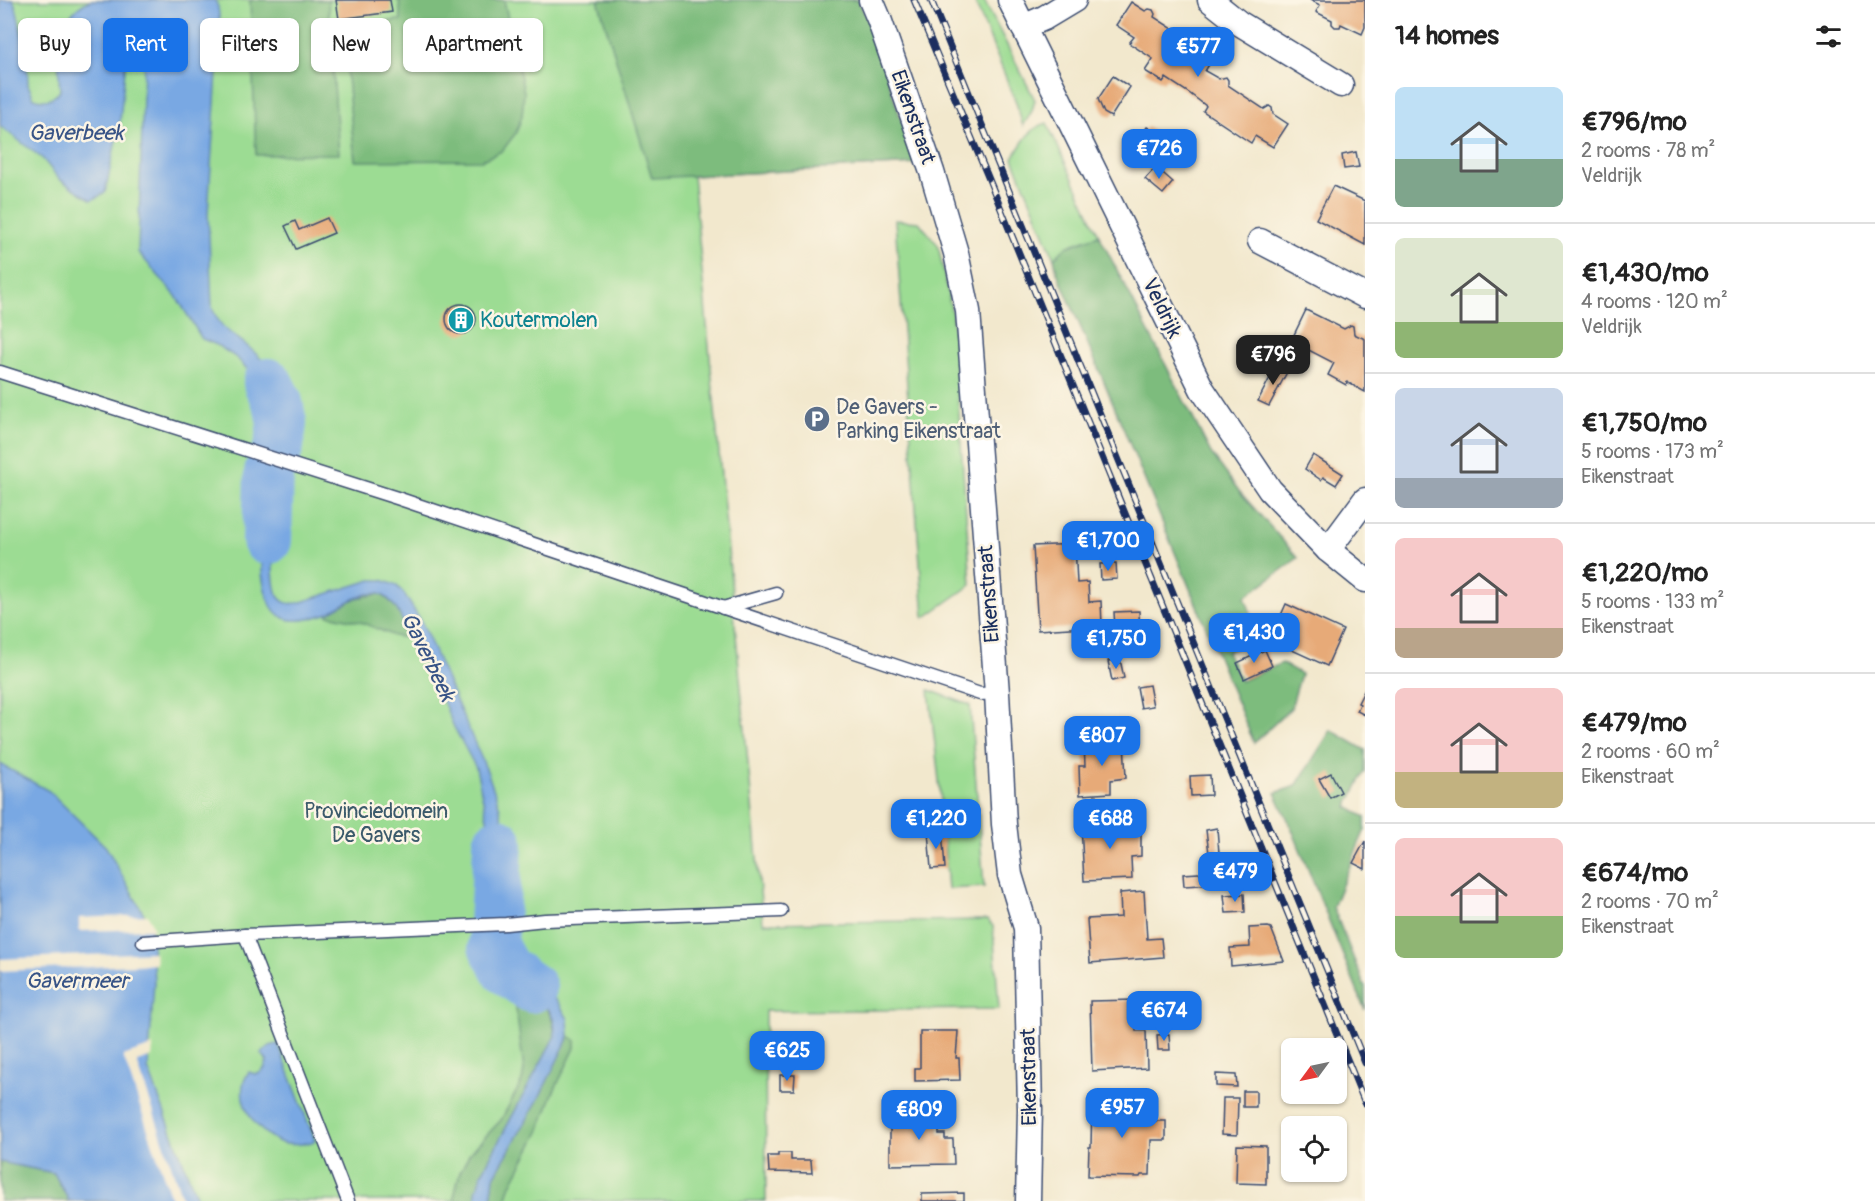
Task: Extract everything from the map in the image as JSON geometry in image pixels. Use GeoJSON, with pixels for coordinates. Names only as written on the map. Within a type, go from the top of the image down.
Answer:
{"type":"FeatureCollection","features":[{"type":"Feature","properties":{"kind":"street","name":"Eikenstraat"},"geometry":{"type":"LineString","coordinates":[[871,0],[932,172],[956,253],[968,311],[997,693],[1004,824],[1010,874],[1026,928],[1030,1109],[1028,1201]]}},
{"type":"Feature","properties":{"kind":"street","name":"Veldrijk"},"geometry":{"type":"LineString","coordinates":[[1010,0],[1202,389],[1270,490],[1328,550],[1365,580]]}},
{"type":"Feature","properties":{"kind":"street"},"geometry":{"type":"LineString","coordinates":[[1023,27],[1044,18],[1074,0]]}},
{"type":"Feature","properties":{"kind":"street"},"geometry":{"type":"LineString","coordinates":[[1210,0],[1239,23],[1341,85]]}},
{"type":"Feature","properties":{"kind":"street"},"geometry":{"type":"LineString","coordinates":[[1260,241],[1365,296]]}},
{"type":"Feature","properties":{"kind":"street"},"geometry":{"type":"LineString","coordinates":[[1328,550],[1365,500]]}},
{"type":"Feature","properties":{"kind":"lane"},"geometry":{"type":"LineString","coordinates":[[0,372],[397,498],[980,694],[997,693]]}},
{"type":"Feature","properties":{"kind":"lane"},"geometry":{"type":"LineString","coordinates":[[723,608],[776,593]]}},
{"type":"Feature","properties":{"kind":"lane"},"geometry":{"type":"LineString","coordinates":[[143,942],[245,935],[506,924],[545,920],[782,911]]}},
{"type":"Feature","properties":{"kind":"lane"},"geometry":{"type":"LineString","coordinates":[[245,935],[348,1201]]}},
{"type":"Feature","properties":{"kind":"green space","name":"Provinciedomein De Gavers"},"geometry":{"type":"Polygon","coordinates":[[[0,0],[858,0],[916,164],[693,176],[763,923],[987,920],[993,926],[999,1009],[765,1011],[766,1201],[0,1201],[0,0]]]}},
{"type":"Feature","properties":{"kind":"green space"},"geometry":{"type":"Polygon","coordinates":[[[250,0],[328,0],[329,18],[311,18],[311,72],[333,72],[339,154],[256,155],[253,72],[299,72],[299,18],[251,18],[250,0]]]}},
{"type":"Feature","properties":{"kind":"green space"},"geometry":{"type":"Polygon","coordinates":[[[399,0],[504,0],[508,18],[403,18],[403,72],[520,72],[524,92],[522,116],[516,133],[502,151],[482,160],[355,161],[346,72],[391,72],[391,21],[401,20],[399,0]]]}},
{"type":"Feature","properties":{"kind":"green space"},"geometry":{"type":"Polygon","coordinates":[[[598,0],[858,0],[869,23],[916,164],[652,178],[598,0]]]}},
{"type":"Feature","properties":{"kind":"green space"},"geometry":{"type":"Polygon","coordinates":[[[974,0],[984,0],[1035,100],[1032,111],[1023,126],[1016,102],[974,0]]]}},
{"type":"Feature","properties":{"kind":"green space"},"geometry":{"type":"Polygon","coordinates":[[[1047,123],[1099,235],[1066,247],[1054,258],[1013,158],[1031,132],[1047,123]]]}},
{"type":"Feature","properties":{"kind":"green space"},"geometry":{"type":"Polygon","coordinates":[[[895,220],[919,222],[938,245],[952,314],[971,585],[924,618],[895,220]]]}},
{"type":"Feature","properties":{"kind":"green space"},"geometry":{"type":"Polygon","coordinates":[[[1099,235],[1211,453],[1239,491],[1298,558],[1245,597],[1260,638],[1227,652],[1241,681],[1282,663],[1301,674],[1291,708],[1254,743],[1057,272],[1054,258],[1066,247],[1099,235]]]}},
{"type":"Feature","properties":{"kind":"green space"},"geometry":{"type":"Polygon","coordinates":[[[380,594],[396,608],[414,639],[394,636],[361,622],[327,613],[356,598],[380,594]]]}},
{"type":"Feature","properties":{"kind":"green space"},"geometry":{"type":"Polygon","coordinates":[[[929,690],[970,705],[984,887],[948,889],[929,690]]]}},
{"type":"Feature","properties":{"kind":"green space"},"geometry":{"type":"Polygon","coordinates":[[[1331,730],[1365,750],[1365,771],[1347,807],[1365,817],[1365,829],[1333,907],[1365,987],[1365,1010],[1289,822],[1275,793],[1296,786],[1331,730]]]}},
{"type":"Feature","properties":{"kind":"green space"},"geometry":{"type":"Polygon","coordinates":[[[520,989],[549,1012],[555,1036],[482,1173],[476,1192],[476,1201],[455,1201],[460,1172],[470,1153],[501,1120],[522,1081],[524,1070],[515,1001],[520,989]]]}},
{"type":"Feature","properties":{"kind":"green space"},"geometry":{"type":"Polygon","coordinates":[[[569,1036],[575,1040],[575,1048],[553,1093],[539,1132],[510,1187],[506,1201],[491,1201],[494,1177],[538,1100],[569,1036]]]}},
{"type":"Feature","properties":{"kind":"green space"},"geometry":{"type":"Polygon","coordinates":[[[0,1162],[54,1173],[69,1201],[0,1201],[0,1162]]]}},
{"type":"Feature","properties":{"kind":"water","name":"Gaverbeek"},"geometry":{"type":"Polygon","coordinates":[[[0,0],[13,0],[16,7],[18,18],[18,72],[28,72],[28,85],[34,98],[45,100],[60,91],[59,72],[91,72],[91,18],[69,18],[79,7],[91,0],[215,0],[219,18],[200,18],[200,72],[217,72],[208,213],[212,308],[223,326],[259,356],[277,380],[288,405],[295,451],[271,444],[263,420],[260,391],[248,370],[237,358],[217,345],[202,339],[176,296],[138,252],[144,72],[188,72],[188,18],[103,18],[103,72],[125,72],[120,121],[105,193],[92,200],[59,179],[43,159],[0,126],[0,0]]]}},
{"type":"Feature","properties":{"kind":"water"},"geometry":{"type":"Polygon","coordinates":[[[263,470],[276,474],[273,574],[275,588],[282,601],[298,603],[371,580],[382,580],[397,586],[422,623],[487,771],[499,805],[505,833],[503,909],[487,911],[492,861],[490,832],[476,768],[396,608],[384,596],[372,594],[359,597],[314,618],[292,620],[276,613],[271,605],[266,594],[262,572],[263,470]]]}},
{"type":"Feature","properties":{"kind":"water","name":"Gavermeer"},"geometry":{"type":"Polygon","coordinates":[[[0,764],[49,791],[106,847],[151,928],[154,982],[148,1069],[198,1201],[69,1201],[54,1173],[0,1162],[0,764]]]}},
{"type":"Feature","properties":{"kind":"water"},"geometry":{"type":"Polygon","coordinates":[[[483,937],[504,939],[507,952],[515,967],[558,1002],[568,1019],[569,1036],[538,1100],[494,1177],[491,1201],[476,1201],[476,1192],[482,1173],[555,1036],[554,1021],[549,1010],[536,999],[503,980],[492,966],[484,950],[483,937]]]}},
{"type":"Feature","properties":{"kind":"water"},"geometry":{"type":"Polygon","coordinates":[[[278,1044],[315,1141],[290,1144],[272,1138],[255,1123],[244,1103],[242,1093],[249,1072],[256,1074],[263,1070],[267,1061],[261,1054],[270,1046],[278,1044]]]}},
{"type":"Feature","properties":{"kind":"pier"},"geometry":{"type":"Polygon","coordinates":[[[148,915],[154,929],[79,931],[79,918],[148,915]]]}},
{"type":"Feature","properties":{"kind":"pier"},"geometry":{"type":"Polygon","coordinates":[[[155,952],[156,964],[0,971],[0,959],[155,952]]]}},
{"type":"Feature","properties":{"kind":"pier"},"geometry":{"type":"Polygon","coordinates":[[[153,1046],[152,1057],[137,1062],[183,1201],[172,1201],[123,1056],[153,1046]]]}},
{"type":"Feature","properties":{"kind":"building"},"geometry":{"type":"Polygon","coordinates":[[[336,0],[390,0],[392,12],[339,18],[336,0]]]}},
{"type":"Feature","properties":{"kind":"building"},"geometry":{"type":"Polygon","coordinates":[[[1310,0],[1365,0],[1365,27],[1362,34],[1341,24],[1340,27],[1335,27],[1332,20],[1316,12],[1320,5],[1310,0]]]}},
{"type":"Feature","properties":{"kind":"building"},"geometry":{"type":"Polygon","coordinates":[[[1131,2],[1145,11],[1153,10],[1154,17],[1173,29],[1169,36],[1182,45],[1188,43],[1191,45],[1191,51],[1210,63],[1205,71],[1219,79],[1226,77],[1228,85],[1264,109],[1269,106],[1273,114],[1288,124],[1273,147],[1255,136],[1251,143],[1203,111],[1206,106],[1189,93],[1166,78],[1163,82],[1145,71],[1153,59],[1129,43],[1134,37],[1116,25],[1131,2]]]}},
{"type":"Feature","properties":{"kind":"building"},"geometry":{"type":"Polygon","coordinates":[[[1113,76],[1130,87],[1111,117],[1104,113],[1098,99],[1113,76]]]}},
{"type":"Feature","properties":{"kind":"building"},"geometry":{"type":"Polygon","coordinates":[[[1147,127],[1162,136],[1147,160],[1132,150],[1147,127]]]}},
{"type":"Feature","properties":{"kind":"building"},"geometry":{"type":"Polygon","coordinates":[[[1356,152],[1359,167],[1344,169],[1342,155],[1356,152]]]}},
{"type":"Feature","properties":{"kind":"building"},"geometry":{"type":"Polygon","coordinates":[[[1156,167],[1173,182],[1163,194],[1145,179],[1156,167]]]}},
{"type":"Feature","properties":{"kind":"building"},"geometry":{"type":"Polygon","coordinates":[[[1333,186],[1365,201],[1365,245],[1316,219],[1333,186]]]}},
{"type":"Feature","properties":{"kind":"building"},"geometry":{"type":"Polygon","coordinates":[[[327,218],[334,233],[296,249],[285,226],[295,221],[299,230],[327,218]]]}},
{"type":"Feature","properties":{"kind":"building","name":"Koutermolen"},"geometry":{"type":"Polygon","coordinates":[[[461,304],[472,308],[476,319],[472,330],[461,334],[450,330],[446,319],[450,308],[461,304]]]}},
{"type":"Feature","properties":{"kind":"building"},"geometry":{"type":"Polygon","coordinates":[[[1306,310],[1344,329],[1351,325],[1354,334],[1365,339],[1365,392],[1328,375],[1334,363],[1291,341],[1306,310]]]}},
{"type":"Feature","properties":{"kind":"building"},"geometry":{"type":"Polygon","coordinates":[[[1276,366],[1287,372],[1269,406],[1258,401],[1276,366]]]}},
{"type":"Feature","properties":{"kind":"building"},"geometry":{"type":"Polygon","coordinates":[[[1313,455],[1343,474],[1336,485],[1323,477],[1321,480],[1305,469],[1313,455]]]}},
{"type":"Feature","properties":{"kind":"building"},"geometry":{"type":"Polygon","coordinates":[[[1075,544],[1077,583],[1088,582],[1089,602],[1101,601],[1102,626],[1038,630],[1033,546],[1075,544]]]}},
{"type":"Feature","properties":{"kind":"building"},"geometry":{"type":"Polygon","coordinates":[[[1116,563],[1117,579],[1101,580],[1100,564],[1116,563]]]}},
{"type":"Feature","properties":{"kind":"building"},"geometry":{"type":"Polygon","coordinates":[[[1286,604],[1343,630],[1327,666],[1270,640],[1286,604]]]}},
{"type":"Feature","properties":{"kind":"building"},"geometry":{"type":"Polygon","coordinates":[[[1139,611],[1140,641],[1116,642],[1114,612],[1139,611]]]}},
{"type":"Feature","properties":{"kind":"building"},"geometry":{"type":"Polygon","coordinates":[[[1265,650],[1272,666],[1244,679],[1237,663],[1265,650]]]}},
{"type":"Feature","properties":{"kind":"building"},"geometry":{"type":"Polygon","coordinates":[[[1120,659],[1124,678],[1112,681],[1108,661],[1120,659]]]}},
{"type":"Feature","properties":{"kind":"building"},"geometry":{"type":"Polygon","coordinates":[[[1149,685],[1153,706],[1141,708],[1137,687],[1149,685]]]}},
{"type":"Feature","properties":{"kind":"building"},"geometry":{"type":"Polygon","coordinates":[[[1365,689],[1365,715],[1357,711],[1365,689]]]}},
{"type":"Feature","properties":{"kind":"building"},"geometry":{"type":"Polygon","coordinates":[[[1124,742],[1126,778],[1111,780],[1111,793],[1080,795],[1079,766],[1085,766],[1084,744],[1124,742]]]}},
{"type":"Feature","properties":{"kind":"building"},"geometry":{"type":"Polygon","coordinates":[[[1331,773],[1341,792],[1330,798],[1319,779],[1331,773]]]}},
{"type":"Feature","properties":{"kind":"building"},"geometry":{"type":"Polygon","coordinates":[[[1210,775],[1211,795],[1191,796],[1190,776],[1210,775]]]}},
{"type":"Feature","properties":{"kind":"building"},"geometry":{"type":"Polygon","coordinates":[[[1141,821],[1141,856],[1131,857],[1132,879],[1084,881],[1081,825],[1141,821]]]}},
{"type":"Feature","properties":{"kind":"building"},"geometry":{"type":"Polygon","coordinates":[[[1217,828],[1219,853],[1209,853],[1206,830],[1217,828]]]}},
{"type":"Feature","properties":{"kind":"building"},"geometry":{"type":"Polygon","coordinates":[[[942,830],[945,868],[931,869],[928,831],[942,830]]]}},
{"type":"Feature","properties":{"kind":"building"},"geometry":{"type":"Polygon","coordinates":[[[1365,841],[1365,869],[1353,863],[1365,841]]]}},
{"type":"Feature","properties":{"kind":"building"},"geometry":{"type":"Polygon","coordinates":[[[1248,870],[1254,882],[1184,886],[1183,874],[1248,870]]]}},
{"type":"Feature","properties":{"kind":"building"},"geometry":{"type":"Polygon","coordinates":[[[1144,891],[1147,939],[1161,938],[1163,957],[1090,963],[1087,919],[1121,917],[1120,893],[1144,891]]]}},
{"type":"Feature","properties":{"kind":"building"},"geometry":{"type":"Polygon","coordinates":[[[1244,894],[1245,912],[1226,913],[1224,895],[1244,894]]]}},
{"type":"Feature","properties":{"kind":"building"},"geometry":{"type":"Polygon","coordinates":[[[1249,928],[1271,928],[1284,961],[1231,966],[1230,948],[1250,947],[1249,928]]]}},
{"type":"Feature","properties":{"kind":"building"},"geometry":{"type":"Polygon","coordinates":[[[1136,1000],[1136,1031],[1146,1031],[1147,1068],[1092,1071],[1090,1001],[1136,1000]]]}},
{"type":"Feature","properties":{"kind":"building"},"geometry":{"type":"Polygon","coordinates":[[[920,1031],[958,1031],[956,1058],[959,1058],[960,1080],[915,1081],[915,1068],[920,1068],[920,1031]]]}},
{"type":"Feature","properties":{"kind":"building"},"geometry":{"type":"Polygon","coordinates":[[[1169,1034],[1170,1050],[1158,1050],[1157,1035],[1169,1034]]]}},
{"type":"Feature","properties":{"kind":"building"},"geometry":{"type":"Polygon","coordinates":[[[1216,1074],[1236,1075],[1237,1087],[1216,1086],[1216,1074]]]}},
{"type":"Feature","properties":{"kind":"building"},"geometry":{"type":"Polygon","coordinates":[[[780,1075],[795,1075],[794,1090],[780,1090],[780,1075]]]}},
{"type":"Feature","properties":{"kind":"building"},"geometry":{"type":"Polygon","coordinates":[[[1243,1091],[1256,1091],[1256,1107],[1243,1107],[1243,1091]]]}},
{"type":"Feature","properties":{"kind":"building"},"geometry":{"type":"Polygon","coordinates":[[[1223,1098],[1238,1098],[1237,1135],[1222,1134],[1223,1098]]]}},
{"type":"Feature","properties":{"kind":"building"},"geometry":{"type":"Polygon","coordinates":[[[1092,1100],[1144,1102],[1144,1119],[1166,1121],[1166,1140],[1151,1140],[1150,1175],[1140,1177],[1088,1176],[1092,1100]]]}},
{"type":"Feature","properties":{"kind":"building"},"geometry":{"type":"Polygon","coordinates":[[[911,1113],[928,1113],[928,1116],[939,1116],[939,1134],[945,1134],[945,1139],[953,1139],[954,1164],[890,1165],[890,1116],[911,1116],[911,1113]]]}},
{"type":"Feature","properties":{"kind":"building"},"geometry":{"type":"Polygon","coordinates":[[[1237,1145],[1266,1146],[1266,1184],[1236,1183],[1237,1145]]]}},
{"type":"Feature","properties":{"kind":"building"},"geometry":{"type":"Polygon","coordinates":[[[778,1153],[791,1153],[791,1160],[811,1160],[812,1173],[769,1172],[768,1156],[778,1156],[778,1153]]]}},
{"type":"Feature","properties":{"kind":"building"},"geometry":{"type":"Polygon","coordinates":[[[964,1193],[964,1201],[922,1201],[922,1194],[964,1193]]]}},
{"type":"Feature","properties":{"kind":"waterway","name":"Gaverbeek"},"geometry":{"type":"LineString","coordinates":[[267,540],[269,472],[279,446],[282,423],[278,403],[268,383]]}},
{"type":"Feature","properties":{"kind":"waterway","name":"Gaverbeek"},"geometry":{"type":"LineString","coordinates":[[498,843],[493,946],[506,970],[532,988]]}},
{"type":"Feature","properties":{"kind":"railway"},"geometry":{"type":"LineString","coordinates":[[914,0],[1365,1103]]}},
{"type":"Feature","properties":{"kind":"railway"},"geometry":{"type":"LineString","coordinates":[[931,0],[1365,1063]]}},
{"type":"Feature","properties":{"kind":"place","name":"Koutermolen"},"geometry":{"type":"Point","coordinates":[461,320]}},
{"type":"Feature","properties":{"kind":"place","name":"De Gavers - Parking Eikenstraat"},"geometry":{"type":"Point","coordinates":[817,419]}}]}
